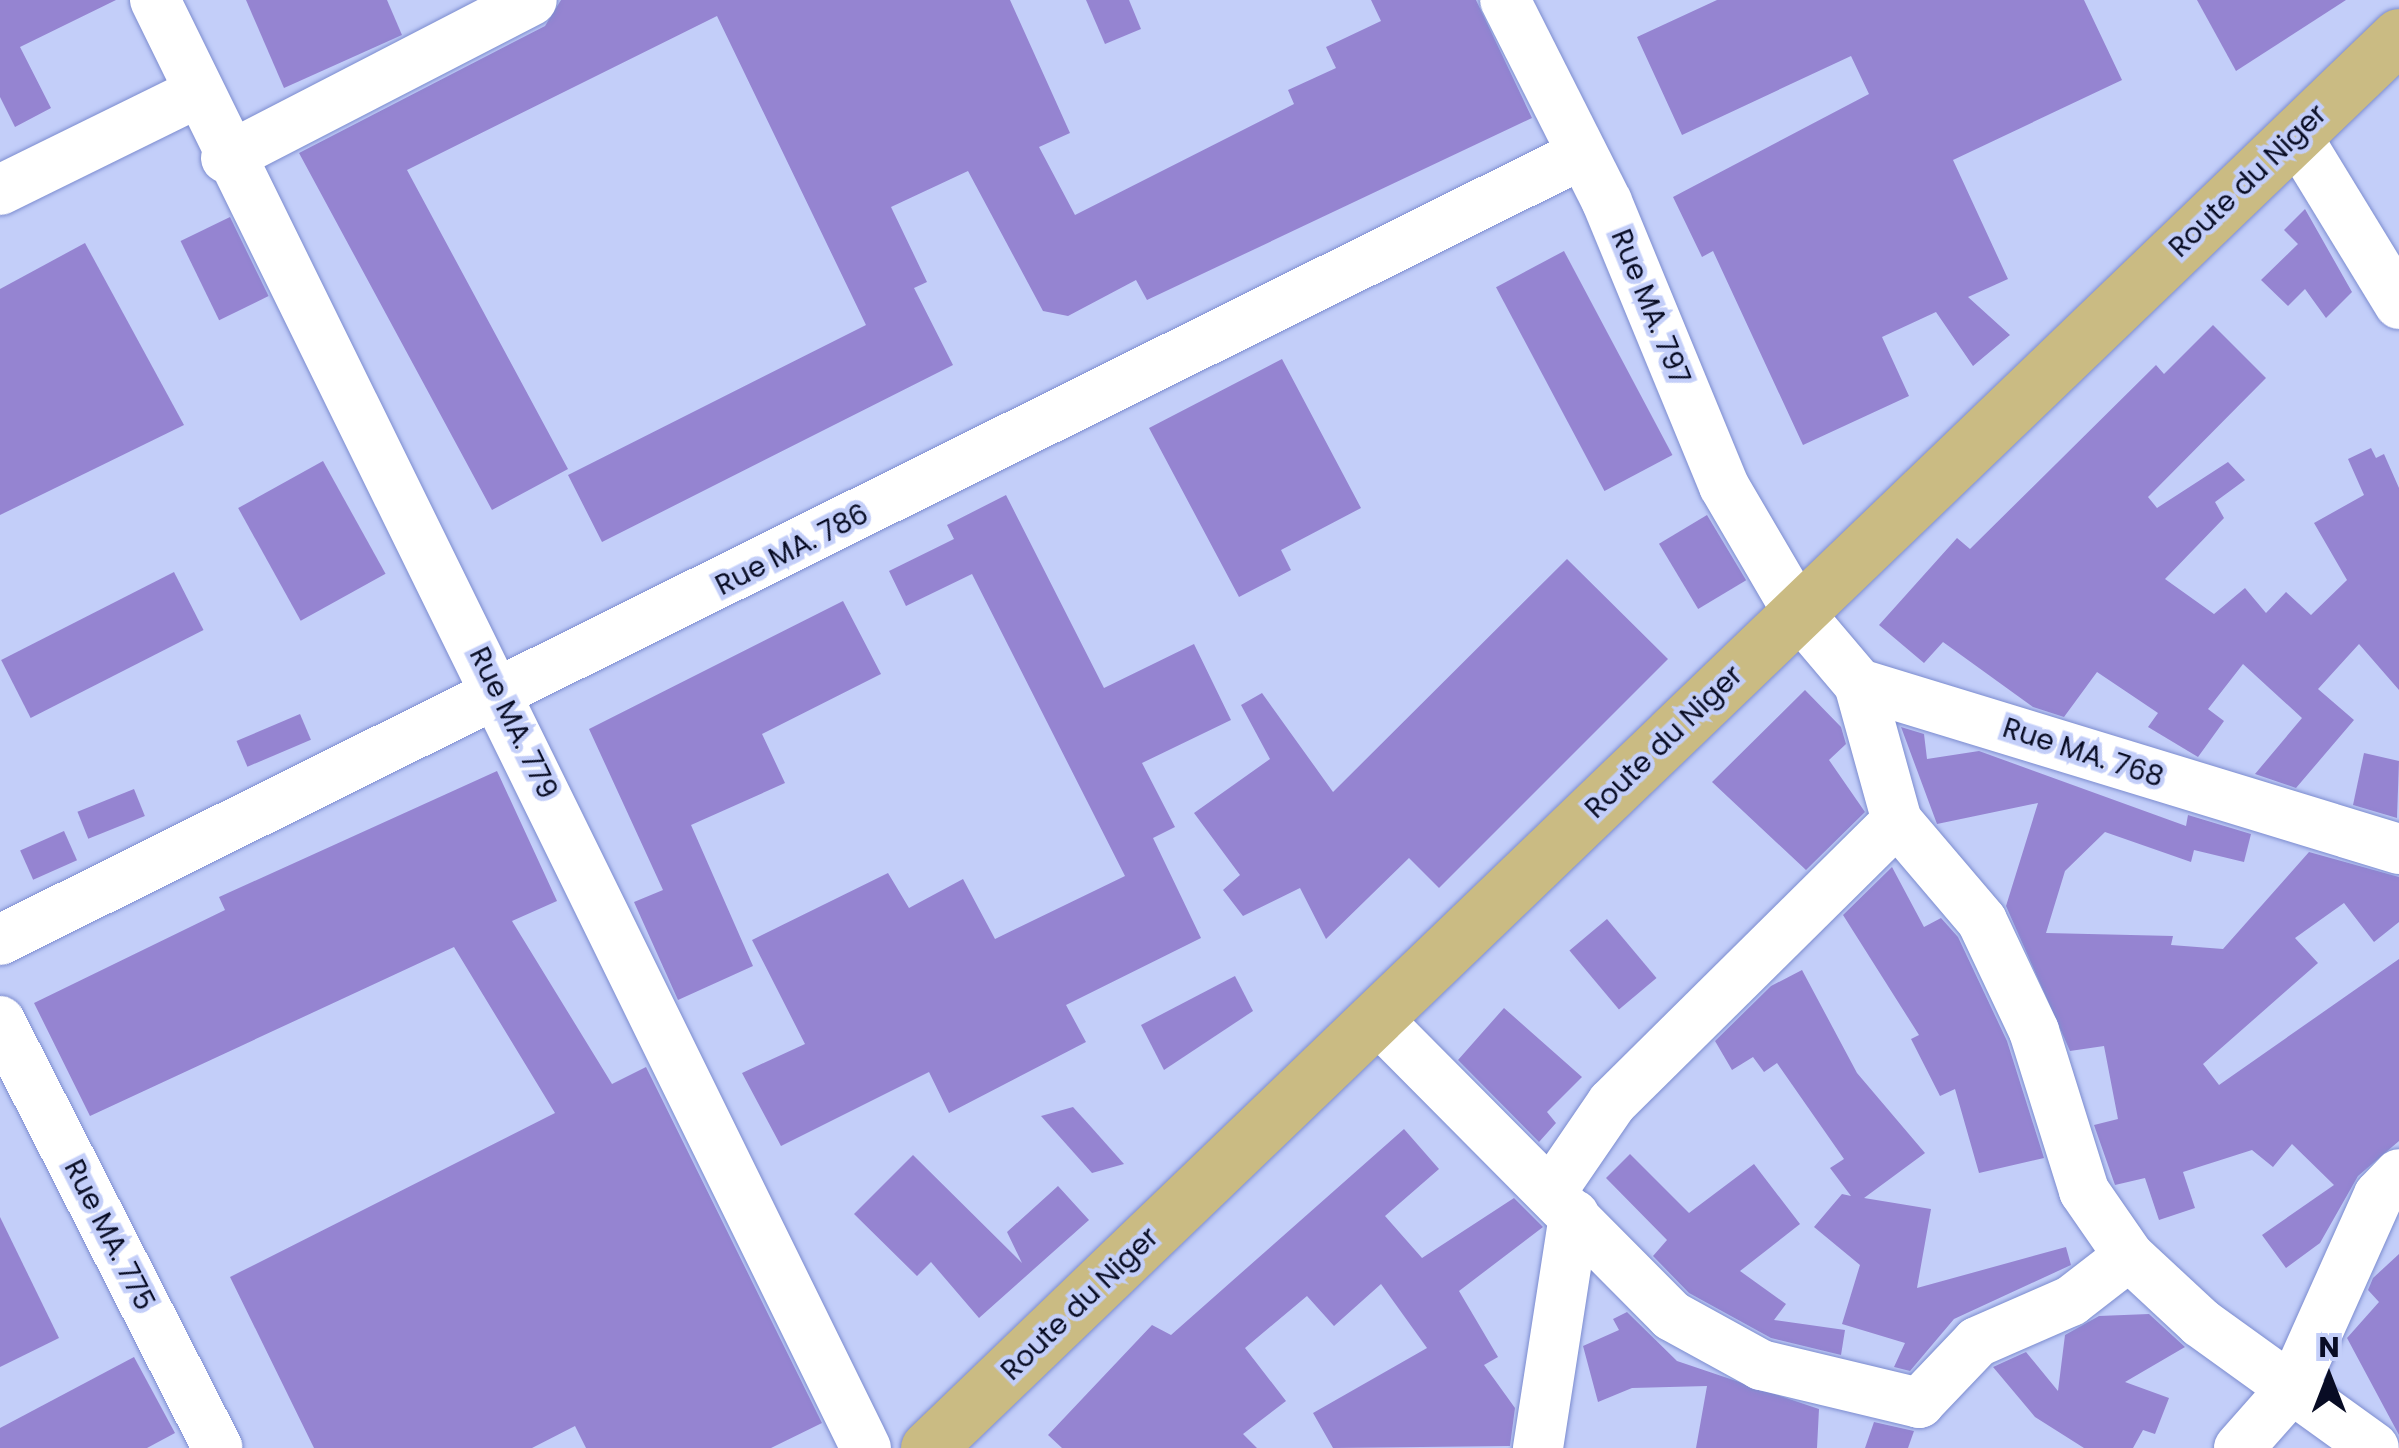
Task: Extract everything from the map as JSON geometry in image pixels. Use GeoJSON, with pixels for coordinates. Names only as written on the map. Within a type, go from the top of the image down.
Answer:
{"type":"FeatureCollection","features":[{"type":"Feature","properties":{"kind":"main road","name":"Route du Niger"},"geometry":{"type":"LineString","coordinates":[[928,1448],[2399,36]]}},
{"type":"Feature","properties":{"kind":"street","name":"Rue MA. 779"},"geometry":{"type":"LineString","coordinates":[[155,0],[226,158],[501,697],[866,1448]]}},
{"type":"Feature","properties":{"kind":"street"},"geometry":{"type":"LineString","coordinates":[[226,158],[532,0]]}},
{"type":"Feature","properties":{"kind":"street","name":"Rue MA. 797"},"geometry":{"type":"LineString","coordinates":[[1505,0],[1582,154],[1724,486],[1797,611]]}},
{"type":"Feature","properties":{"kind":"street"},"geometry":{"type":"LineString","coordinates":[[0,190],[198,93]]}},
{"type":"Feature","properties":{"kind":"street"},"geometry":{"type":"LineString","coordinates":[[2296,134],[2399,304]]}},
{"type":"Feature","properties":{"kind":"street","name":"Rue MA. 786"},"geometry":{"type":"LineString","coordinates":[[0,940],[501,697],[1582,154]]}},
{"type":"Feature","properties":{"kind":"street"},"geometry":{"type":"LineString","coordinates":[[1797,611],[1859,684],[1897,821],[1982,921],[2034,1031],[2084,1191],[2129,1256],[2201,1322],[2374,1448]]}},
{"type":"Feature","properties":{"kind":"street","name":"Rue MA. 768"},"geometry":{"type":"LineString","coordinates":[[1859,684],[2399,849]]}},
{"type":"Feature","properties":{"kind":"street"},"geometry":{"type":"LineString","coordinates":[[1538,1448],[1562,1203],[1612,1103],[1897,821]]}},
{"type":"Feature","properties":{"kind":"street"},"geometry":{"type":"LineString","coordinates":[[1378,1020],[1672,1316],[1761,1365],[1919,1403],[1976,1342],[2071,1301],[2129,1256]]}},
{"type":"Feature","properties":{"kind":"street","name":"Rue MA. 775"},"geometry":{"type":"LineString","coordinates":[[0,1021],[218,1448]]}},
{"type":"Feature","properties":{"kind":"street"},"geometry":{"type":"LineString","coordinates":[[2239,1448],[2293,1387],[2379,1195],[2399,1174]]}},
{"type":"Feature","properties":{"kind":"building"},"geometry":{"type":"Polygon","coordinates":[[[0,0],[116,0],[20,47],[51,108],[15,127],[0,97],[0,0]]]}},
{"type":"Feature","properties":{"kind":"building"},"geometry":{"type":"Polygon","coordinates":[[[246,0],[387,0],[402,35],[284,88],[246,0]]]}},
{"type":"Feature","properties":{"kind":"building"},"geometry":{"type":"Polygon","coordinates":[[[561,0],[1010,0],[1070,133],[1039,147],[1075,215],[1294,104],[1288,90],[1336,68],[1326,47],[1381,21],[1371,0],[1476,0],[1532,118],[1147,300],[1136,280],[1068,316],[1043,311],[968,171],[891,207],[927,282],[914,288],[953,365],[602,542],[568,475],[866,325],[717,16],[407,170],[568,469],[492,510],[299,153],[545,26],[561,0]]]}},
{"type":"Feature","properties":{"kind":"building"},"geometry":{"type":"Polygon","coordinates":[[[1086,0],[1129,0],[1141,29],[1105,44],[1086,0]]]}},
{"type":"Feature","properties":{"kind":"building"},"geometry":{"type":"Polygon","coordinates":[[[1717,0],[2084,0],[2122,80],[1953,160],[2008,279],[1968,297],[2010,335],[1973,366],[1936,312],[1882,337],[1909,396],[1803,445],[1713,251],[1702,257],[1673,197],[1869,94],[1851,56],[1682,135],[1637,37],[1717,0]]]}},
{"type":"Feature","properties":{"kind":"building"},"geometry":{"type":"Polygon","coordinates":[[[2197,0],[2346,0],[2236,71],[2197,0]]]}},
{"type":"Feature","properties":{"kind":"building"},"geometry":{"type":"Polygon","coordinates":[[[2305,209],[2352,292],[2326,318],[2305,289],[2288,306],[2261,280],[2298,244],[2284,230],[2305,209]]]}},
{"type":"Feature","properties":{"kind":"building"},"geometry":{"type":"Polygon","coordinates":[[[230,217],[269,296],[219,320],[181,241],[230,217]]]}},
{"type":"Feature","properties":{"kind":"building"},"geometry":{"type":"Polygon","coordinates":[[[85,243],[184,425],[0,515],[0,289],[85,243]]]}},
{"type":"Feature","properties":{"kind":"building"},"geometry":{"type":"Polygon","coordinates":[[[1564,251],[1672,455],[1604,491],[1496,287],[1564,251]]]}},
{"type":"Feature","properties":{"kind":"building"},"geometry":{"type":"Polygon","coordinates":[[[2213,325],[2266,378],[2148,497],[2157,508],[2228,462],[2245,480],[2215,502],[2224,518],[2165,579],[2214,614],[2245,588],[2266,613],[2286,592],[2311,615],[2347,580],[2314,523],[2364,495],[2348,459],[2371,448],[2376,458],[2384,454],[2399,488],[2399,690],[2359,644],[2318,689],[2354,720],[2296,788],[2255,774],[2302,718],[2243,664],[2208,709],[2224,721],[2198,757],[2148,727],[2158,713],[2097,672],[2064,717],[2033,707],[1943,642],[1924,663],[1879,625],[1957,538],[1970,549],[2156,365],[2164,374],[2213,325]]]}},
{"type":"Feature","properties":{"kind":"building"},"geometry":{"type":"Polygon","coordinates":[[[1282,359],[1361,508],[1281,550],[1291,570],[1239,597],[1149,428],[1282,359]]]}},
{"type":"Feature","properties":{"kind":"building"},"geometry":{"type":"Polygon","coordinates":[[[323,461],[386,574],[301,621],[238,508],[323,461]]]}},
{"type":"Feature","properties":{"kind":"building"},"geometry":{"type":"Polygon","coordinates":[[[1006,495],[1104,688],[1194,644],[1231,720],[1142,763],[1175,827],[1153,838],[1201,938],[1066,1005],[1086,1042],[949,1113],[929,1072],[781,1146],[742,1073],[805,1044],[752,940],[888,873],[909,908],[963,879],[995,939],[1125,876],[972,574],[906,606],[889,571],[954,539],[947,525],[1006,495]]]}},
{"type":"Feature","properties":{"kind":"building"},"geometry":{"type":"Polygon","coordinates":[[[1707,515],[1746,580],[1698,609],[1659,544],[1707,515]]]}},
{"type":"Feature","properties":{"kind":"building"},"geometry":{"type":"Polygon","coordinates":[[[1567,559],[1668,659],[1439,888],[1409,858],[1326,939],[1300,888],[1243,916],[1223,890],[1240,875],[1194,813],[1270,759],[1241,705],[1262,693],[1333,792],[1567,559]]]}},
{"type":"Feature","properties":{"kind":"building"},"geometry":{"type":"Polygon","coordinates":[[[174,572],[204,630],[31,718],[1,660],[174,572]]]}},
{"type":"Feature","properties":{"kind":"building"},"geometry":{"type":"Polygon","coordinates":[[[843,601],[881,674],[762,734],[785,783],[691,825],[753,966],[678,1000],[634,902],[663,890],[589,729],[843,601]]]}},
{"type":"Feature","properties":{"kind":"building"},"geometry":{"type":"Polygon","coordinates":[[[1805,690],[1841,727],[1846,744],[1829,760],[1865,812],[1806,870],[1712,782],[1805,690]]]}},
{"type":"Feature","properties":{"kind":"building"},"geometry":{"type":"Polygon","coordinates":[[[300,714],[311,740],[247,767],[236,741],[300,714]]]}},
{"type":"Feature","properties":{"kind":"building"},"geometry":{"type":"Polygon","coordinates":[[[1901,727],[1924,734],[1927,759],[1979,751],[2186,826],[2188,815],[2251,834],[2244,862],[2194,850],[2191,862],[2105,832],[2065,871],[2046,933],[2173,936],[2171,945],[2223,949],[2309,852],[2399,877],[2399,922],[2374,942],[2344,903],[2295,938],[2318,963],[2203,1064],[2219,1085],[2399,959],[2399,1141],[2358,1176],[2320,1243],[2286,1268],[2262,1235],[2334,1185],[2292,1144],[2273,1167],[2252,1150],[2183,1172],[2195,1208],[2159,1220],[2145,1178],[2115,1185],[2094,1125],[2118,1119],[2104,1046],[2070,1051],[2006,906],[2038,803],[1937,824],[1901,727]]]}},
{"type":"Feature","properties":{"kind":"building"},"geometry":{"type":"Polygon","coordinates":[[[2364,753],[2399,761],[2397,818],[2353,805],[2364,753]]]}},
{"type":"Feature","properties":{"kind":"building"},"geometry":{"type":"Polygon","coordinates":[[[497,771],[557,901],[512,921],[612,1084],[646,1067],[822,1423],[771,1448],[586,1448],[575,1426],[532,1448],[314,1448],[230,1277],[555,1113],[454,947],[90,1116],[34,1003],[225,910],[219,897],[497,771]]]}},
{"type":"Feature","properties":{"kind":"building"},"geometry":{"type":"Polygon","coordinates":[[[134,789],[145,816],[88,839],[77,812],[134,789]]]}},
{"type":"Feature","properties":{"kind":"building"},"geometry":{"type":"Polygon","coordinates":[[[64,831],[77,860],[33,880],[20,851],[64,831]]]}},
{"type":"Feature","properties":{"kind":"building"},"geometry":{"type":"Polygon","coordinates":[[[1892,867],[1924,927],[1941,918],[1958,937],[2007,1041],[2044,1158],[1979,1173],[1955,1089],[1940,1096],[1911,1039],[1919,1035],[1843,915],[1892,867]]]}},
{"type":"Feature","properties":{"kind":"building"},"geometry":{"type":"Polygon","coordinates":[[[1607,919],[1656,978],[1619,1009],[1569,950],[1607,919]]]}},
{"type":"Feature","properties":{"kind":"building"},"geometry":{"type":"Polygon","coordinates":[[[1802,970],[1857,1073],[1925,1153],[1864,1198],[1931,1209],[1917,1288],[2066,1247],[2071,1265],[1954,1319],[1910,1371],[1894,1367],[1905,1343],[1842,1324],[1860,1265],[1814,1227],[1842,1194],[1851,1196],[1830,1168],[1844,1159],[1777,1063],[1764,1072],[1753,1057],[1732,1070],[1715,1041],[1771,986],[1802,970]]]}},
{"type":"Feature","properties":{"kind":"building"},"geometry":{"type":"Polygon","coordinates":[[[1235,976],[1253,1011],[1164,1070],[1141,1025],[1235,976]]]}},
{"type":"Feature","properties":{"kind":"building"},"geometry":{"type":"Polygon","coordinates":[[[1504,1008],[1582,1077],[1547,1112],[1556,1123],[1539,1142],[1458,1060],[1504,1008]]]}},
{"type":"Feature","properties":{"kind":"building"},"geometry":{"type":"Polygon","coordinates":[[[1073,1107],[1124,1164],[1092,1173],[1041,1116],[1073,1107]]]}},
{"type":"Feature","properties":{"kind":"building"},"geometry":{"type":"Polygon","coordinates":[[[1404,1129],[1439,1169],[1385,1216],[1422,1258],[1514,1198],[1543,1227],[1459,1291],[1498,1357],[1484,1365],[1515,1408],[1510,1446],[1333,1448],[1313,1413],[1427,1348],[1381,1284],[1334,1326],[1307,1296],[1245,1348],[1286,1401],[1243,1434],[1257,1448],[1062,1448],[1048,1435],[1152,1325],[1171,1335],[1404,1129]]]}},
{"type":"Feature","properties":{"kind":"building"},"geometry":{"type":"Polygon","coordinates":[[[1630,1154],[1689,1213],[1754,1164],[1800,1224],[1740,1271],[1786,1304],[1774,1320],[1845,1330],[1841,1355],[1771,1338],[1689,1293],[1653,1256],[1667,1240],[1606,1178],[1630,1154]]]}},
{"type":"Feature","properties":{"kind":"building"},"geometry":{"type":"Polygon","coordinates":[[[913,1155],[1022,1263],[1007,1232],[1058,1186],[1089,1220],[979,1318],[931,1262],[917,1276],[854,1214],[913,1155]]]}},
{"type":"Feature","properties":{"kind":"building"},"geometry":{"type":"Polygon","coordinates":[[[0,1217],[59,1338],[0,1367],[0,1217]]]}},
{"type":"Feature","properties":{"kind":"building"},"geometry":{"type":"Polygon","coordinates":[[[2399,1254],[2399,1435],[2347,1338],[2379,1302],[2368,1290],[2373,1278],[2399,1254]]]}},
{"type":"Feature","properties":{"kind":"building"},"geometry":{"type":"Polygon","coordinates":[[[1627,1312],[1677,1361],[1819,1409],[1817,1448],[1696,1448],[1707,1386],[1632,1388],[1598,1402],[1583,1346],[1619,1330],[1613,1319],[1627,1312]]]}},
{"type":"Feature","properties":{"kind":"building"},"geometry":{"type":"Polygon","coordinates":[[[2149,1314],[2185,1347],[2125,1382],[2169,1398],[2155,1434],[2143,1430],[2133,1448],[2084,1448],[2035,1417],[1993,1367],[2026,1352],[2058,1391],[2065,1335],[2099,1316],[2149,1314]]]}},
{"type":"Feature","properties":{"kind":"building"},"geometry":{"type":"Polygon","coordinates":[[[134,1357],[175,1433],[147,1448],[0,1448],[0,1428],[134,1357]]]}},
{"type":"Feature","properties":{"kind":"building"},"geometry":{"type":"Polygon","coordinates":[[[1874,1422],[1914,1431],[1908,1448],[1865,1448],[1874,1422]]]}}]}
